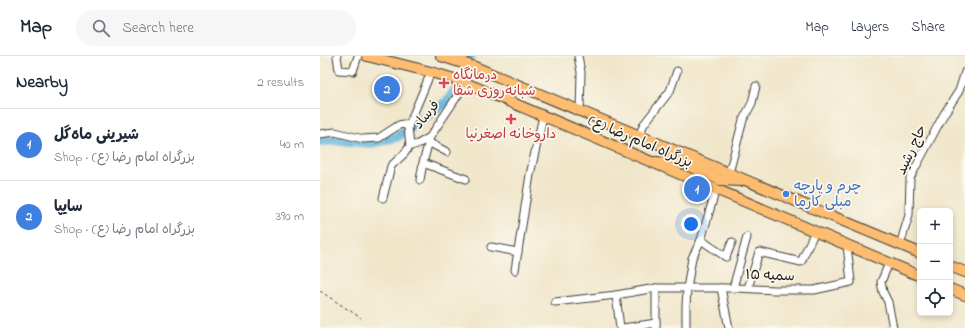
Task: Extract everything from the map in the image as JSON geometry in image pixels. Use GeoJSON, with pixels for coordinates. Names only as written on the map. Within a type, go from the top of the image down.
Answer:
{"type":"FeatureCollection","features":[{"type":"Feature","properties":{"kind":"highway","name":"بزرگراه امام رضا (ع)"},"geometry":{"type":"LineString","coordinates":[[367,56],[431,72],[466,83],[917,275]]}},
{"type":"Feature","properties":{"kind":"highway","name":"بزرگراه امام رضا (ع)"},"geometry":{"type":"LineString","coordinates":[[441,56],[463,59],[639,136],[701,166],[729,173],[917,252]]}},
{"type":"Feature","properties":{"kind":"highway"},"geometry":{"type":"LineString","coordinates":[[650,161],[701,166],[724,180],[746,181]]}},
{"type":"Feature","properties":{"kind":"highway"},"geometry":{"type":"LineString","coordinates":[[695,180],[701,166]]}},
{"type":"Feature","properties":{"kind":"highway"},"geometry":{"type":"LineString","coordinates":[[953,267],[965,272]]}},
{"type":"Feature","properties":{"kind":"highway"},"geometry":{"type":"LineString","coordinates":[[953,289],[965,295]]}},
{"type":"Feature","properties":{"kind":"street"},"geometry":{"type":"LineString","coordinates":[[337,56],[339,70],[353,71],[358,56]]}},
{"type":"Feature","properties":{"kind":"street"},"geometry":{"type":"LineString","coordinates":[[578,56],[580,72],[580,111]]}},
{"type":"Feature","properties":{"kind":"street"},"geometry":{"type":"LineString","coordinates":[[639,136],[644,124],[670,91],[677,71]]}},
{"type":"Feature","properties":{"kind":"street"},"geometry":{"type":"LineString","coordinates":[[410,146],[408,128],[431,72]]}},
{"type":"Feature","properties":{"kind":"street","name":"حاج رشید"},"geometry":{"type":"LineString","coordinates":[[900,245],[910,215],[910,178],[944,114],[959,91],[965,72]]}},
{"type":"Feature","properties":{"kind":"street","name":"فرساد"},"geometry":{"type":"LineString","coordinates":[[383,198],[391,166],[410,146],[429,140],[466,83]]}},
{"type":"Feature","properties":{"kind":"street"},"geometry":{"type":"LineString","coordinates":[[729,173],[743,120],[752,103],[756,86]]}},
{"type":"Feature","properties":{"kind":"street"},"geometry":{"type":"LineString","coordinates":[[515,270],[530,175],[543,116]]}},
{"type":"Feature","properties":{"kind":"street"},"geometry":{"type":"LineString","coordinates":[[320,134],[335,132],[363,139],[379,138],[399,125],[404,124],[408,128]]}},
{"type":"Feature","properties":{"kind":"street"},"geometry":{"type":"LineString","coordinates":[[420,180],[429,140],[447,152]]}},
{"type":"Feature","properties":{"kind":"street"},"geometry":{"type":"LineString","coordinates":[[423,163],[466,179]]}},
{"type":"Feature","properties":{"kind":"street"},"geometry":{"type":"LineString","coordinates":[[686,328],[687,289],[692,258],[701,240],[716,189]]}},
{"type":"Feature","properties":{"kind":"street"},"geometry":{"type":"LineString","coordinates":[[748,288],[759,252],[801,262],[815,231]]}},
{"type":"Feature","properties":{"kind":"street"},"geometry":{"type":"LineString","coordinates":[[733,288],[747,237]]}},
{"type":"Feature","properties":{"kind":"street"},"geometry":{"type":"LineString","coordinates":[[701,240],[726,257],[732,242]]}},
{"type":"Feature","properties":{"kind":"street","name":"سمیه ۱۵"},"geometry":{"type":"LineString","coordinates":[[555,302],[616,295],[656,288],[814,290],[851,282],[847,245]]}},
{"type":"Feature","properties":{"kind":"street"},"geometry":{"type":"LineString","coordinates":[[491,247],[518,252]]}},
{"type":"Feature","properties":{"kind":"street"},"geometry":{"type":"LineString","coordinates":[[889,263],[881,282],[883,292],[888,302],[893,328]]}},
{"type":"Feature","properties":{"kind":"street"},"geometry":{"type":"LineString","coordinates":[[616,295],[621,328],[656,325],[656,288]]}},
{"type":"Feature","properties":{"kind":"street"},"geometry":{"type":"LineString","coordinates":[[722,288],[729,328]]}},
{"type":"Feature","properties":{"kind":"path"},"geometry":{"type":"LineString","coordinates":[[320,291],[361,318]]}},
{"type":"Feature","properties":{"kind":"waterway"},"geometry":{"type":"LineString","coordinates":[[469,60],[471,56]]}},
{"type":"Feature","properties":{"kind":"waterway"},"geometry":{"type":"LineString","coordinates":[[320,141],[340,140],[372,143],[397,137],[448,101],[459,83]]}},
{"type":"Feature","properties":{"kind":"place","name":"درمانگاه شبانه‌روزی شفا"},"geometry":{"type":"Point","coordinates":[444,83]}},
{"type":"Feature","properties":{"kind":"place","name":"سایپا"},"geometry":{"type":"Point","coordinates":[387,89]}},
{"type":"Feature","properties":{"kind":"place","name":"داروخانه اصغرنیا"},"geometry":{"type":"Point","coordinates":[511,119]}},
{"type":"Feature","properties":{"kind":"place","name":"شیرینی ماه‌گل"},"geometry":{"type":"Point","coordinates":[697,189]}},
{"type":"Feature","properties":{"kind":"place","name":"چرم و پارچه مبلی کارما"},"geometry":{"type":"Point","coordinates":[786,194]}}]}
